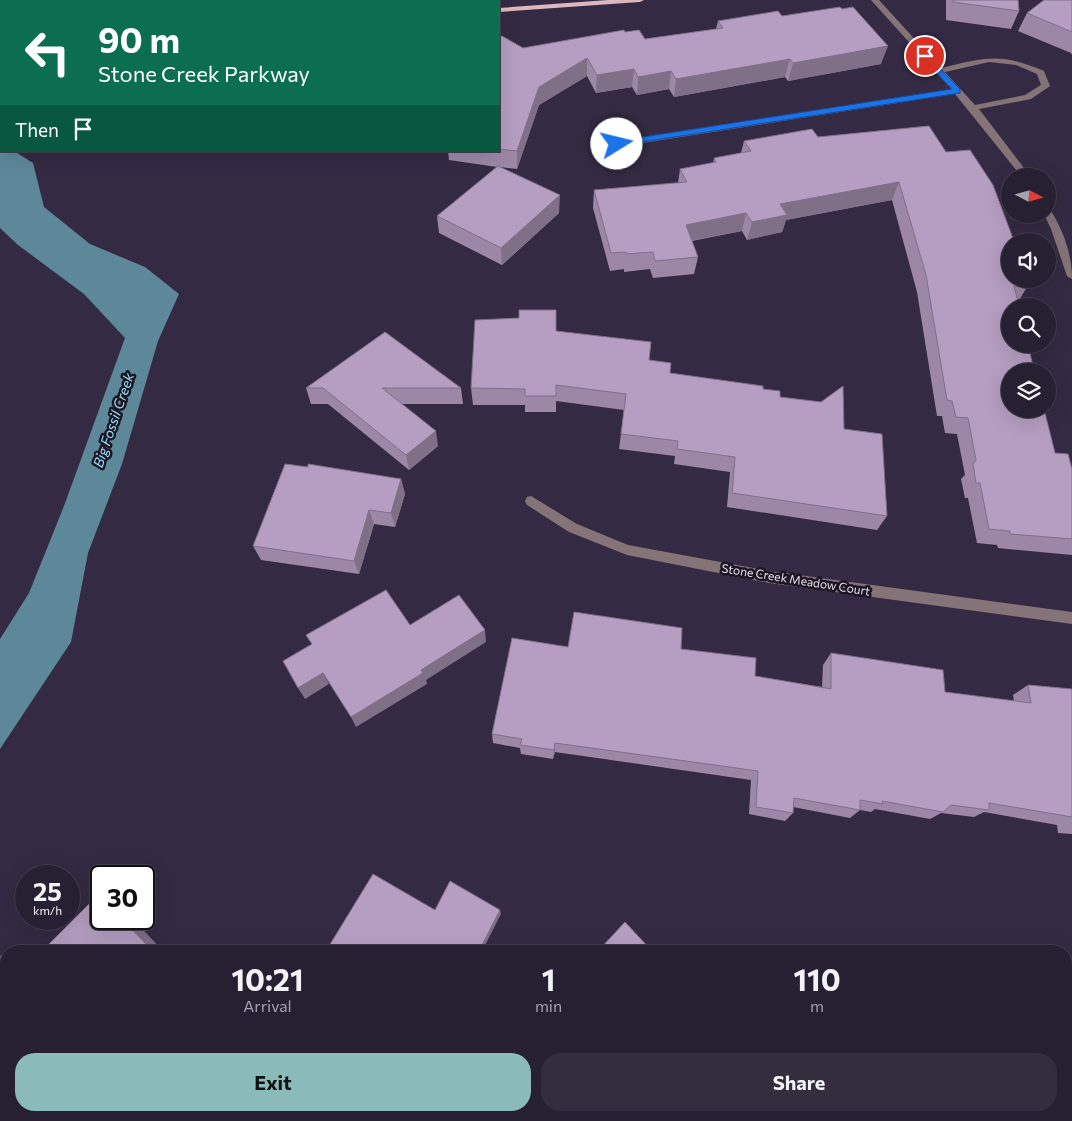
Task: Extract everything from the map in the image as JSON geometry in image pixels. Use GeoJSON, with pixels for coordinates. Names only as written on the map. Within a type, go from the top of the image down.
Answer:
{"type":"FeatureCollection","features":[{"type":"Feature","properties":{"kind":"main road"},"geometry":{"type":"LineString","coordinates":[[500,10],[640,0]]}},
{"type":"Feature","properties":{"kind":"street"},"geometry":{"type":"LineString","coordinates":[[875,0],[973,108],[1020,168]]}},
{"type":"Feature","properties":{"kind":"street"},"geometry":{"type":"LineString","coordinates":[[937,70],[989,60],[1018,63],[1042,73],[1046,86],[1028,97],[973,108]]}},
{"type":"Feature","properties":{"kind":"street"},"geometry":{"type":"LineString","coordinates":[[617,144],[957,91]]}},
{"type":"Feature","properties":{"kind":"street"},"geometry":{"type":"LineString","coordinates":[[1053,223],[1072,276]]}},
{"type":"Feature","properties":{"kind":"street","name":"Stone Creek Meadow Court"},"geometry":{"type":"LineString","coordinates":[[531,502],[573,528],[627,550],[769,576],[1072,618]]}},
{"type":"Feature","properties":{"kind":"water","name":"Big Fossil Creek"},"geometry":{"type":"Polygon","coordinates":[[[0,152],[16,152],[33,163],[44,207],[90,244],[145,267],[179,294],[158,341],[122,464],[88,553],[71,642],[0,749],[0,639],[29,593],[64,506],[125,338],[84,294],[18,245],[0,228],[0,152]]]}},
{"type":"Feature","properties":{"kind":"building"},"geometry":{"type":"Polygon","coordinates":[[[953,0],[1018,0],[1019,11],[953,2],[953,0]]]}},
{"type":"Feature","properties":{"kind":"building"},"geometry":{"type":"Polygon","coordinates":[[[1044,0],[1072,0],[1072,32],[1027,13],[1044,0]]]}},
{"type":"Feature","properties":{"kind":"building"},"geometry":{"type":"Polygon","coordinates":[[[840,7],[842,9],[853,7],[888,46],[793,63],[790,59],[676,79],[671,71],[638,77],[634,69],[597,75],[587,58],[539,87],[517,151],[500,149],[500,37],[502,36],[523,48],[624,30],[625,32],[639,30],[645,39],[723,28],[718,21],[778,11],[782,16],[840,7]]]}},
{"type":"Feature","properties":{"kind":"building"},"geometry":{"type":"Polygon","coordinates":[[[929,126],[946,152],[970,150],[993,185],[1001,206],[1001,223],[1007,223],[1011,233],[1001,233],[1001,288],[1014,288],[1017,298],[1001,298],[1001,353],[1030,353],[1032,363],[1001,363],[1001,418],[1046,418],[1055,453],[1068,454],[1072,469],[1072,539],[1010,534],[1010,531],[989,529],[980,483],[976,483],[973,464],[976,460],[968,418],[956,417],[952,401],[947,400],[926,275],[899,182],[780,204],[787,215],[752,222],[746,213],[686,225],[698,257],[655,261],[653,252],[611,253],[594,190],[687,182],[680,169],[716,162],[714,158],[751,151],[744,141],[812,129],[818,137],[929,126]]]}},
{"type":"Feature","properties":{"kind":"building"},"geometry":{"type":"Polygon","coordinates":[[[498,166],[560,195],[501,248],[437,216],[498,166]]]}},
{"type":"Feature","properties":{"kind":"building"},"geometry":{"type":"Polygon","coordinates":[[[519,310],[556,310],[556,331],[651,342],[649,360],[671,363],[670,373],[763,386],[763,389],[780,391],[780,397],[821,402],[843,386],[844,429],[882,434],[887,516],[732,493],[735,457],[677,449],[678,441],[621,434],[626,394],[556,385],[556,396],[525,396],[525,389],[471,388],[475,320],[519,318],[519,310]]]}},
{"type":"Feature","properties":{"kind":"building"},"geometry":{"type":"Polygon","coordinates":[[[385,332],[461,388],[382,388],[436,431],[406,455],[323,388],[306,388],[385,332]]]}},
{"type":"Feature","properties":{"kind":"building"},"geometry":{"type":"Polygon","coordinates":[[[285,464],[308,467],[308,464],[401,479],[391,513],[369,510],[354,561],[253,546],[285,464]]]}},
{"type":"Feature","properties":{"kind":"building"},"geometry":{"type":"Polygon","coordinates":[[[386,590],[410,625],[459,595],[485,630],[421,670],[423,673],[351,717],[323,673],[298,688],[283,661],[312,644],[306,635],[386,590]]]}},
{"type":"Feature","properties":{"kind":"building"},"geometry":{"type":"Polygon","coordinates":[[[574,612],[682,628],[681,649],[756,658],[755,676],[831,689],[831,653],[943,670],[945,692],[1031,703],[1028,685],[1072,689],[1072,817],[989,803],[989,810],[951,805],[943,812],[882,801],[883,804],[860,800],[860,810],[794,798],[793,813],[756,807],[758,771],[555,743],[554,750],[520,745],[522,739],[492,734],[512,638],[568,647],[574,612]]]}},
{"type":"Feature","properties":{"kind":"building"},"geometry":{"type":"Polygon","coordinates":[[[373,874],[435,910],[450,881],[500,910],[482,945],[330,945],[373,874]]]}},
{"type":"Feature","properties":{"kind":"building"},"geometry":{"type":"Polygon","coordinates":[[[90,903],[90,930],[133,930],[147,945],[48,945],[63,930],[80,930],[80,913],[90,903]]]}},
{"type":"Feature","properties":{"kind":"building"},"geometry":{"type":"Polygon","coordinates":[[[625,922],[646,945],[604,945],[625,922]]]}},
{"type":"Feature","properties":{"kind":"route"},"geometry":{"type":"LineString","coordinates":[[617,144],[957,91],[925,56]]}}]}
